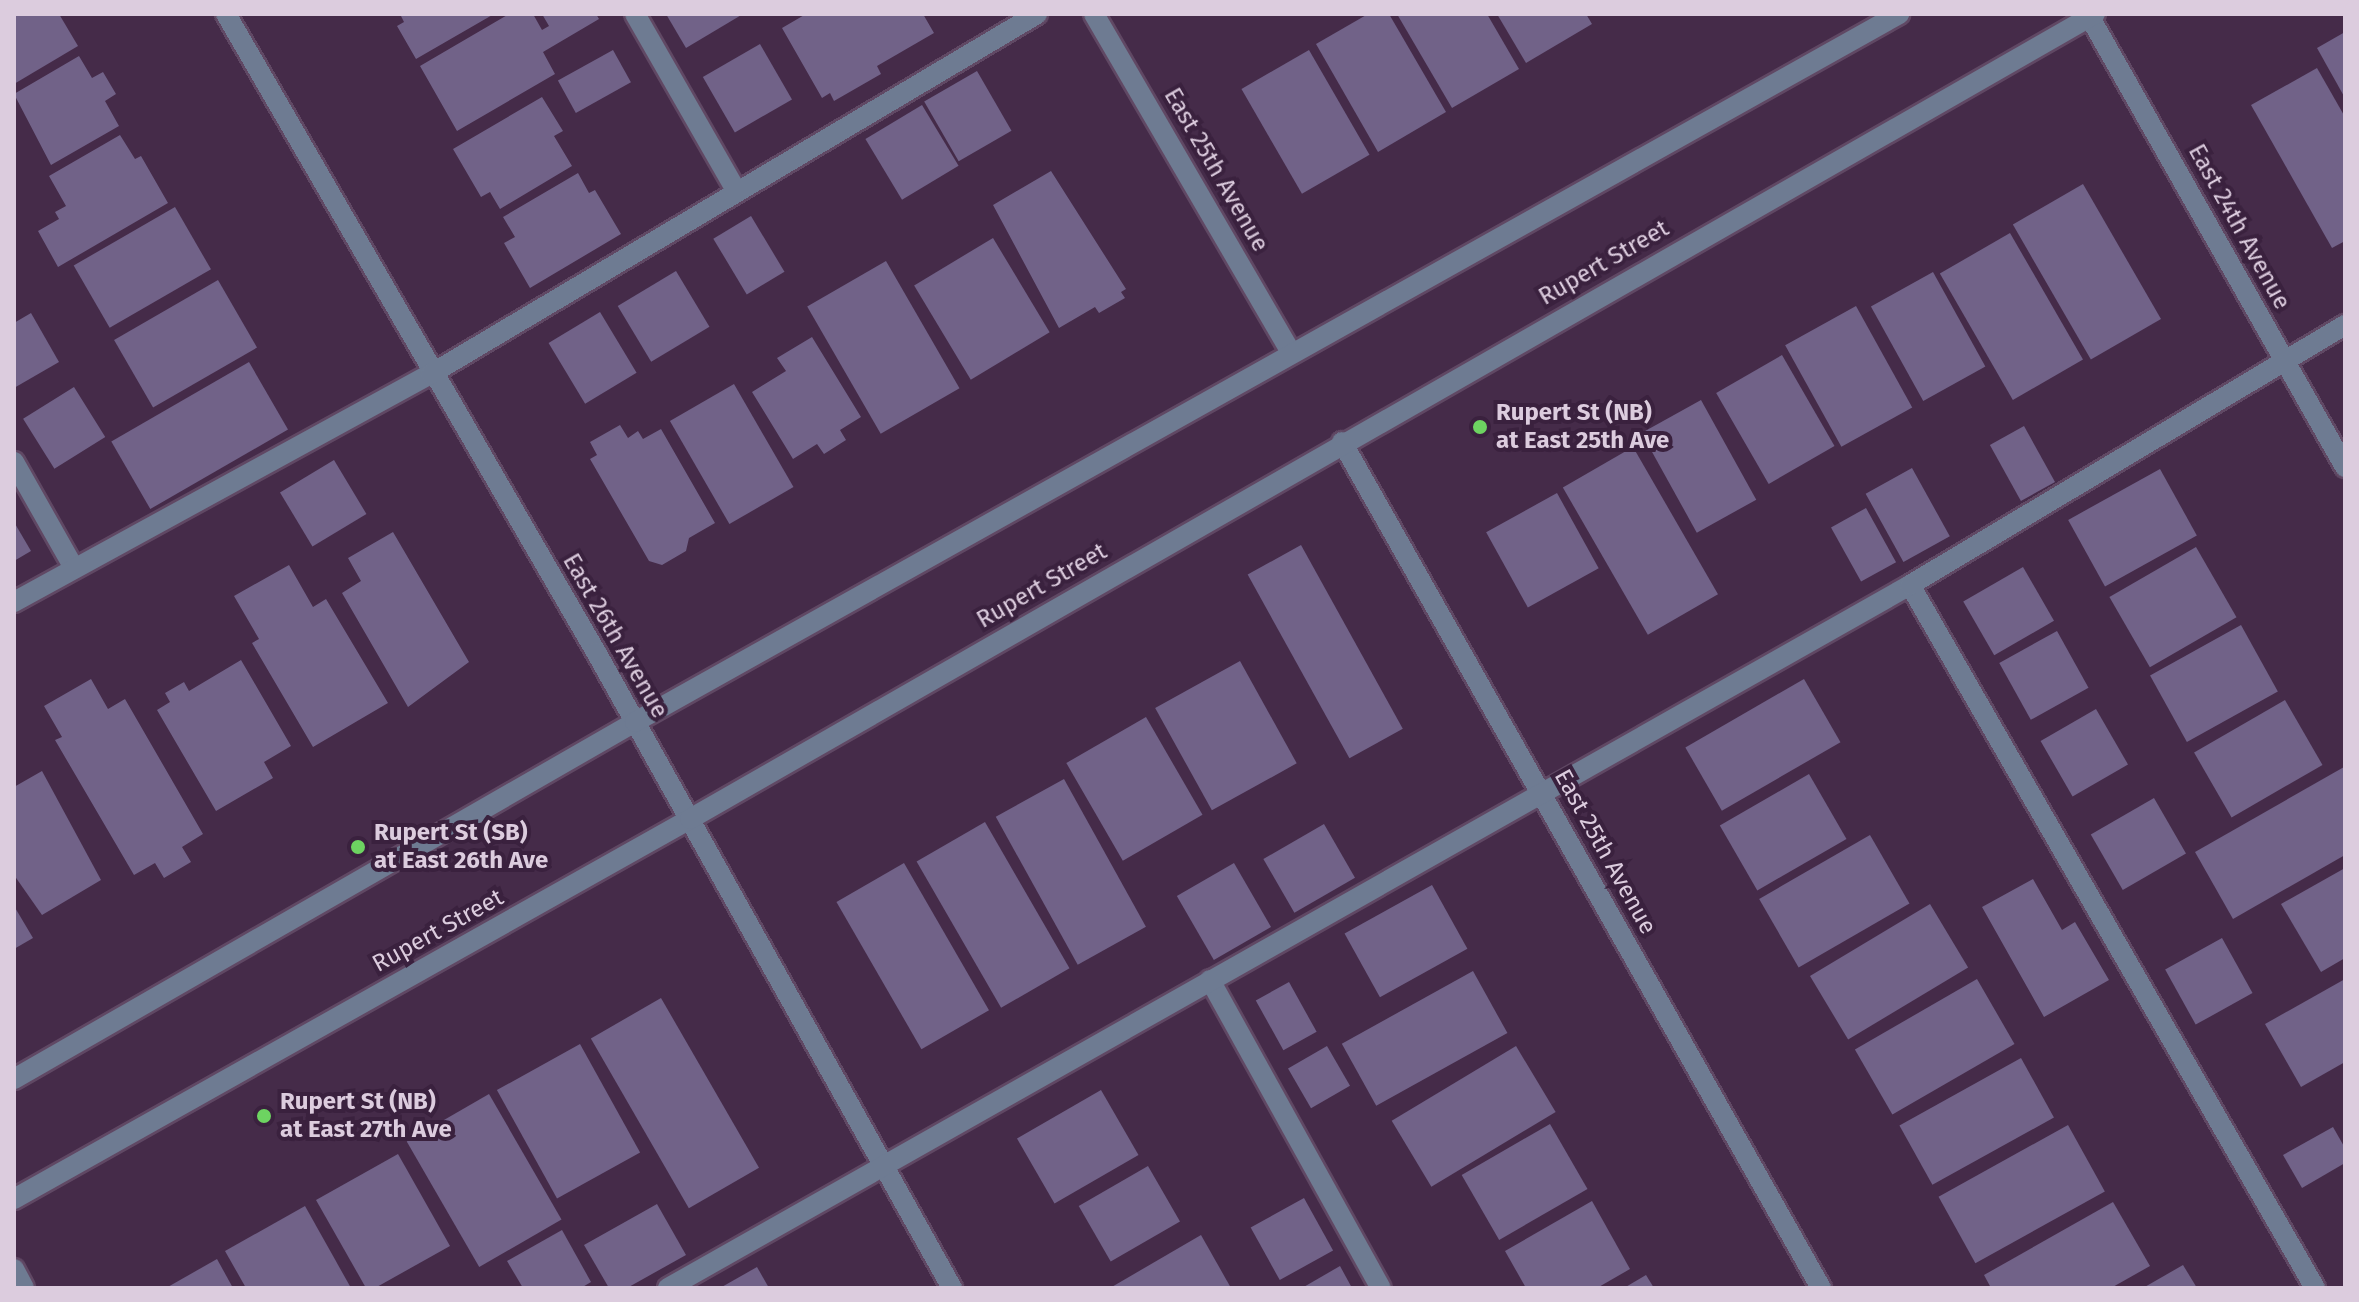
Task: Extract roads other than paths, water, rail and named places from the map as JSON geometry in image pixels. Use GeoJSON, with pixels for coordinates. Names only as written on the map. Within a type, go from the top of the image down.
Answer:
{"type":"FeatureCollection","features":[{"type":"Feature","properties":{"kind":"street","name":"East 26th Avenue"},"geometry":{"type":"LineString","coordinates":[[226,14],[431,374],[635,722],[952,1288]]}},
{"type":"Feature","properties":{"kind":"street"},"geometry":{"type":"LineString","coordinates":[[635,14],[736,190]]}},
{"type":"Feature","properties":{"kind":"street"},"geometry":{"type":"LineString","coordinates":[[14,602],[431,374],[736,190],[1037,14]]}},
{"type":"Feature","properties":{"kind":"street","name":"East 25th Avenue"},"geometry":{"type":"LineString","coordinates":[[1094,14],[1291,352]]}},
{"type":"Feature","properties":{"kind":"street"},"geometry":{"type":"LineString","coordinates":[[14,1079],[635,722],[1899,14]]}},
{"type":"Feature","properties":{"kind":"street","name":"East 24th Avenue"},"geometry":{"type":"LineString","coordinates":[[2091,15],[2345,467]]}},
{"type":"Feature","properties":{"kind":"street","name":"Rupert Street"},"geometry":{"type":"LineString","coordinates":[[14,1199],[690,819],[1342,442],[2091,15]]}},
{"type":"Feature","properties":{"kind":"street"},"geometry":{"type":"LineString","coordinates":[[668,1288],[1910,585],[2345,325]]}},
{"type":"Feature","properties":{"kind":"street","name":"East 25th Avenue"},"geometry":{"type":"LineString","coordinates":[[1342,442],[1821,1288]]}},
{"type":"Feature","properties":{"kind":"street"},"geometry":{"type":"LineString","coordinates":[[14,462],[74,568]]}},
{"type":"Feature","properties":{"kind":"street"},"geometry":{"type":"LineString","coordinates":[[1910,585],[2315,1288]]}},
{"type":"Feature","properties":{"kind":"street"},"geometry":{"type":"LineString","coordinates":[[1210,980],[1381,1288]]}},
{"type":"Feature","properties":{"kind":"street"},"geometry":{"type":"LineString","coordinates":[[14,1269],[24,1288]]}},
{"type":"Feature","properties":{"kind":"place","name":"Rupert St (NB) at East 25th Ave"},"geometry":{"type":"Point","coordinates":[1480,427]}},
{"type":"Feature","properties":{"kind":"place","name":"Rupert St (SB) at East 26th Ave"},"geometry":{"type":"Point","coordinates":[358,847]}},
{"type":"Feature","properties":{"kind":"place","name":"Rupert St (NB) at East 27th Ave"},"geometry":{"type":"Point","coordinates":[264,1116]}}]}
